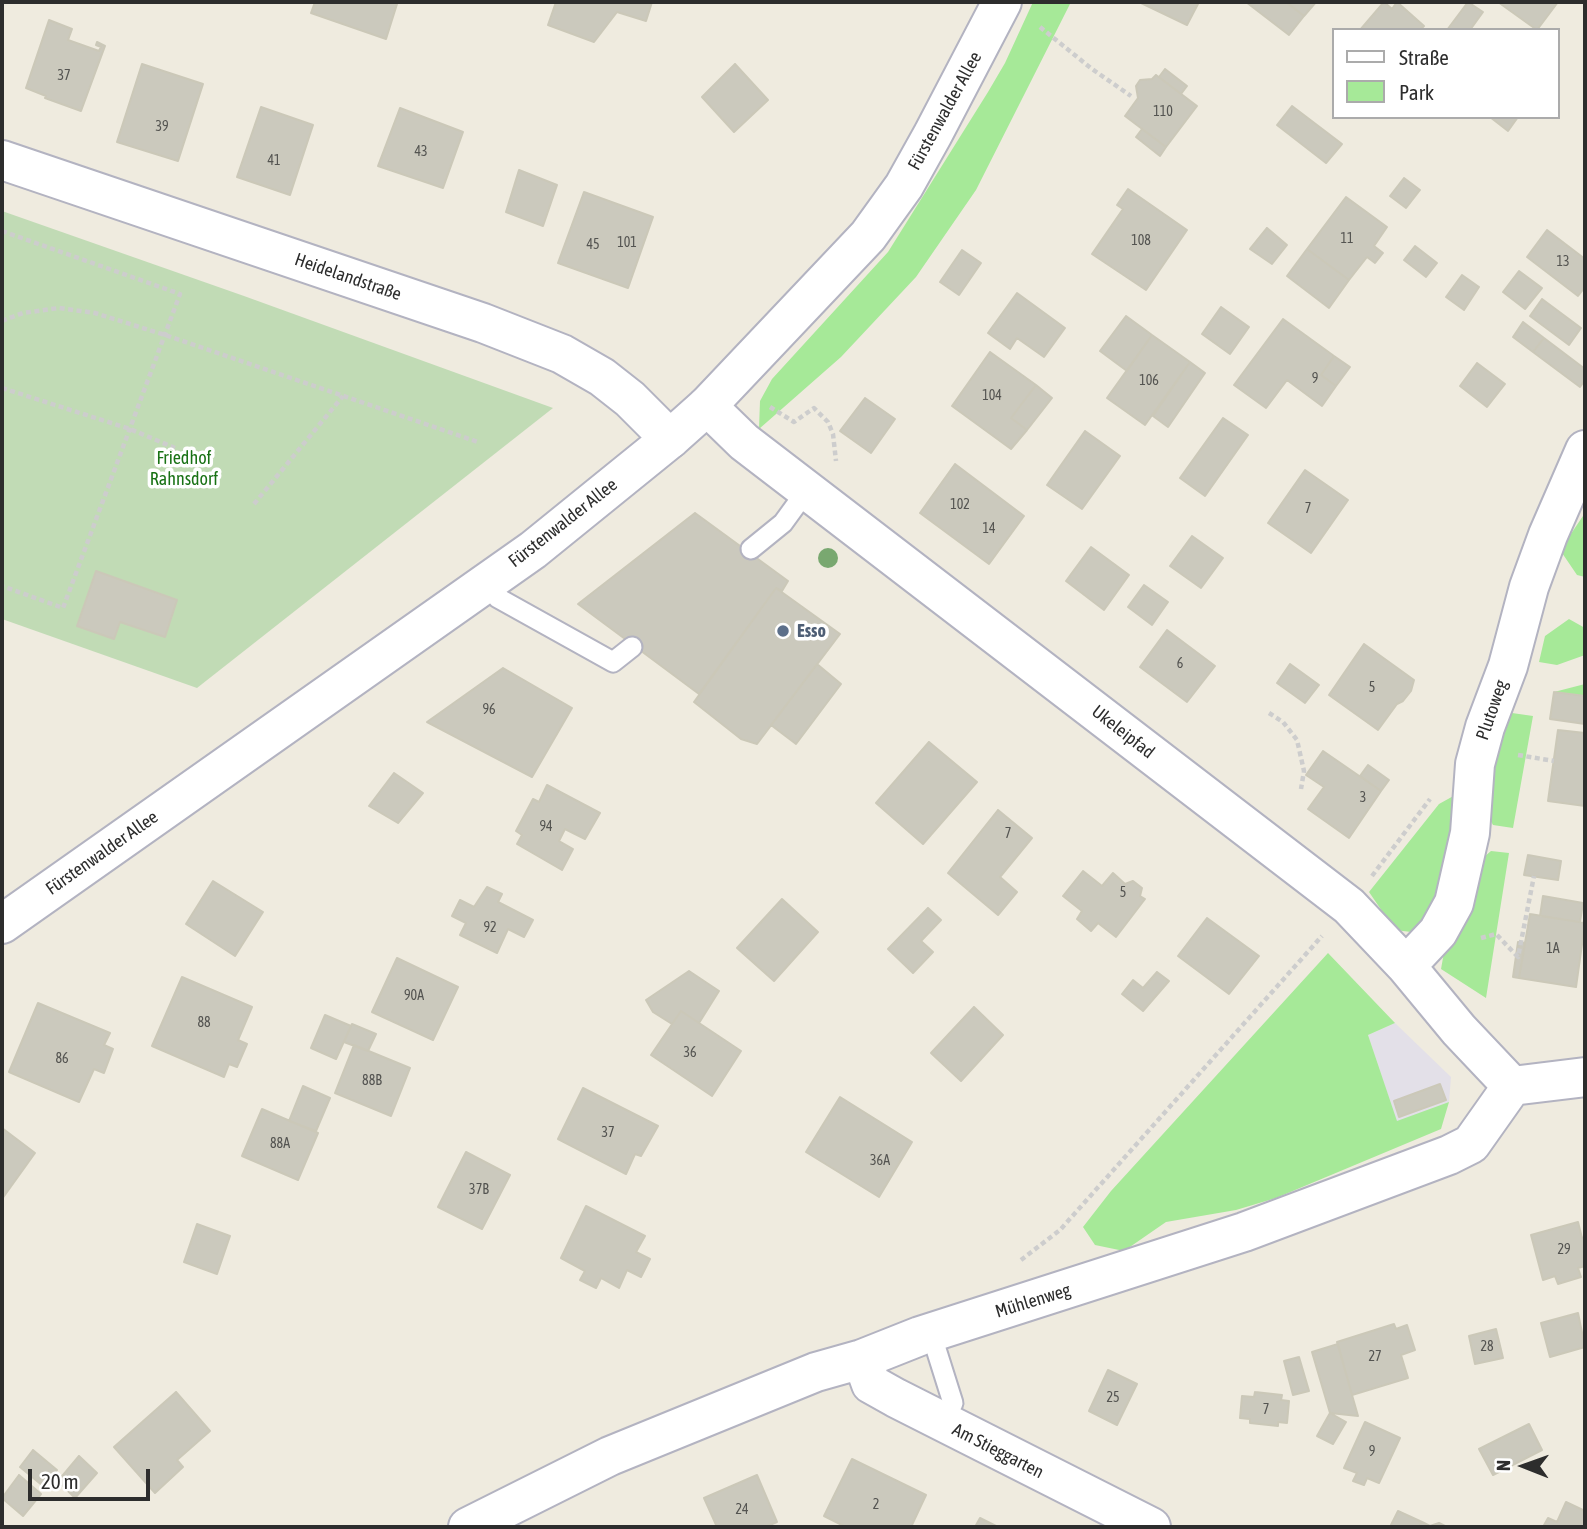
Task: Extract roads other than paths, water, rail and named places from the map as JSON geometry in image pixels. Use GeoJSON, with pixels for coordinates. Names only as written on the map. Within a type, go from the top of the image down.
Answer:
{"type":"FeatureCollection","features":[{"type":"Feature","properties":{"kind":"street","name":"Fürstenwalder Allee"},"geometry":{"type":"LineString","coordinates":[[2,924],[533,550],[707,406],[868,236],[904,186],[933,134],[993,5]]}},
{"type":"Feature","properties":{"kind":"street","name":"Heidelandstraße"},"geometry":{"type":"LineString","coordinates":[[2,160],[483,323],[562,354],[602,377],[630,398],[670,439]]}},
{"type":"Feature","properties":{"kind":"street","name":"Ukeleipfad"},"geometry":{"type":"LineString","coordinates":[[707,406],[734,434],[1349,906],[1512,1086]]}},
{"type":"Feature","properties":{"kind":"street","name":"Plutoweg"},"geometry":{"type":"LineString","coordinates":[[1406,966],[1438,932],[1454,903],[1470,833],[1475,764],[1485,727],[1508,666],[1529,587],[1585,450]]}},
{"type":"Feature","properties":{"kind":"street"},"geometry":{"type":"LineString","coordinates":[[1512,1086],[1585,1077]]}},
{"type":"Feature","properties":{"kind":"street","name":"Mühlenweg"},"geometry":{"type":"LineString","coordinates":[[467,1527],[610,1457],[816,1372],[1244,1232],[1449,1155],[1471,1144],[1512,1086]]}},
{"type":"Feature","properties":{"kind":"street","name":"Am Stieggarten"},"geometry":{"type":"LineString","coordinates":[[862,1359],[871,1384],[943,1423],[1152,1527]]}},
{"type":"Feature","properties":{"kind":"lane"},"geometry":{"type":"LineString","coordinates":[[751,549],[783,523],[807,490]]}},
{"type":"Feature","properties":{"kind":"lane"},"geometry":{"type":"LineString","coordinates":[[486,582],[498,598],[613,663],[632,648]]}},
{"type":"Feature","properties":{"kind":"lane"},"geometry":{"type":"LineString","coordinates":[[931,1333],[953,1403],[943,1423]]}},
{"type":"Feature","properties":{"kind":"place","name":"Esso"},"geometry":{"type":"Point","coordinates":[783,631]}},
{"type":"Feature","properties":{"kind":"park label","name":"Friedhof Rahnsdorf"},"geometry":{"type":"Point","coordinates":[184,468]}}]}
